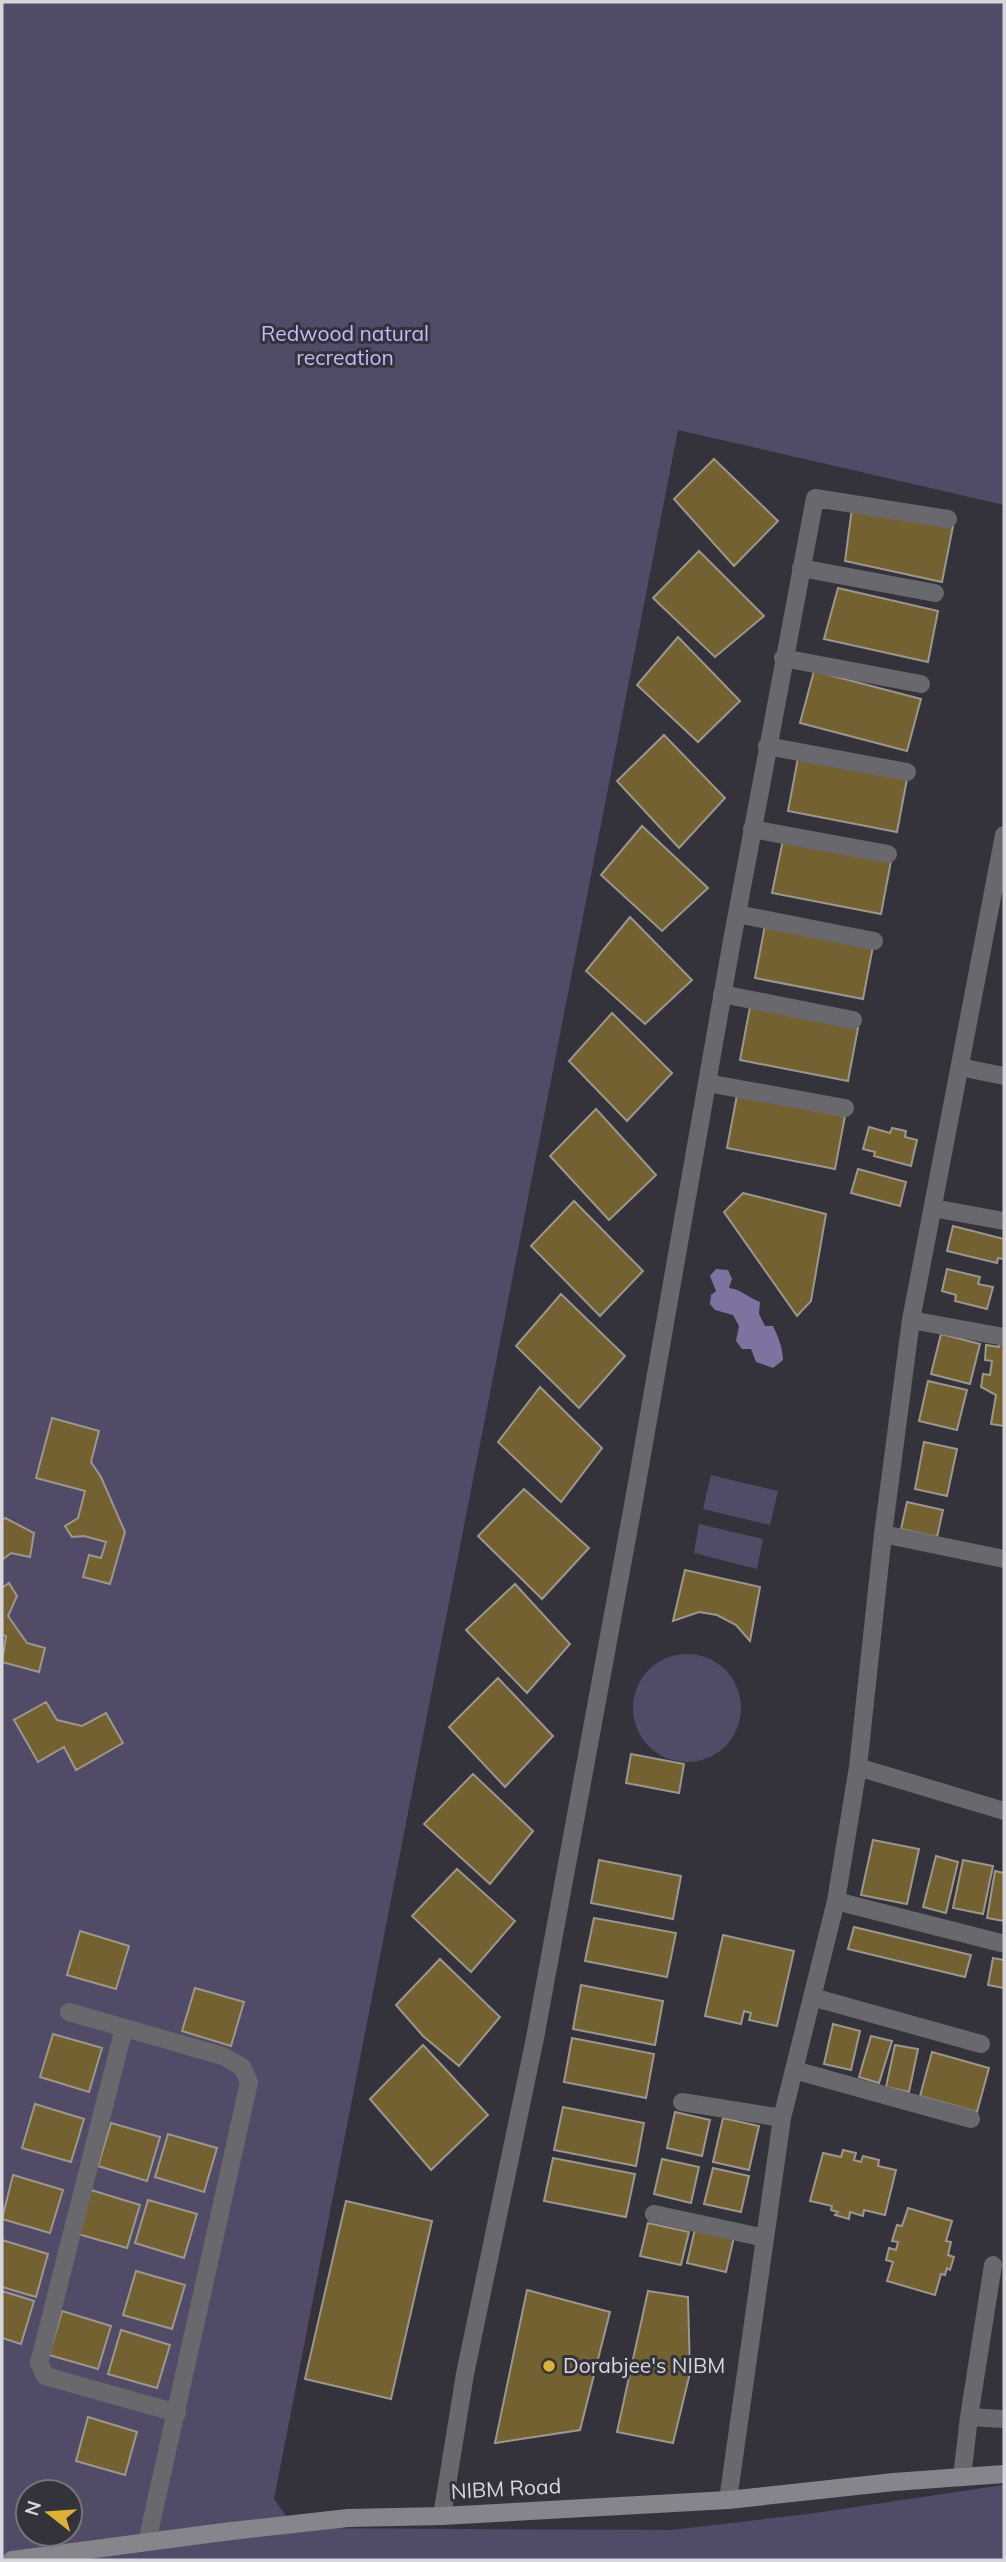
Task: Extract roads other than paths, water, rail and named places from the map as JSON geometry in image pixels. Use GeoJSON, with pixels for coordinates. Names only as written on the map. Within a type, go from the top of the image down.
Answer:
{"type":"FeatureCollection","features":[{"type":"Feature","properties":{"kind":"main road","name":"NIBM Road"},"geometry":{"type":"LineString","coordinates":[[12,2560],[348,2518],[442,2516],[728,2500],[1004,2474]]}},
{"type":"Feature","properties":{"kind":"street"},"geometry":{"type":"LineString","coordinates":[[442,2516],[465,2374],[537,2025],[629,1527],[783,658],[815,498],[948,519]]}},
{"type":"Feature","properties":{"kind":"street"},"geometry":{"type":"LineString","coordinates":[[801,568],[935,593]]}},
{"type":"Feature","properties":{"kind":"street"},"geometry":{"type":"LineString","coordinates":[[783,658],[921,684]]}},
{"type":"Feature","properties":{"kind":"street"},"geometry":{"type":"LineString","coordinates":[[767,746],[907,772]]}},
{"type":"Feature","properties":{"kind":"street"},"geometry":{"type":"LineString","coordinates":[[752,829],[888,854]]}},
{"type":"Feature","properties":{"kind":"street"},"geometry":{"type":"LineString","coordinates":[[728,2500],[782,2118],[836,1901],[858,1767],[883,1534],[911,1320],[961,1067],[997,919],[1004,835]]}},
{"type":"Feature","properties":{"kind":"street"},"geometry":{"type":"LineString","coordinates":[[737,914],[874,941]]}},
{"type":"Feature","properties":{"kind":"street"},"geometry":{"type":"LineString","coordinates":[[722,994],[853,1020]]}},
{"type":"Feature","properties":{"kind":"street"},"geometry":{"type":"LineString","coordinates":[[961,1067],[1004,1076]]}},
{"type":"Feature","properties":{"kind":"street"},"geometry":{"type":"LineString","coordinates":[[707,1083],[845,1108]]}},
{"type":"Feature","properties":{"kind":"street"},"geometry":{"type":"LineString","coordinates":[[933,1208],[1004,1221]]}},
{"type":"Feature","properties":{"kind":"street"},"geometry":{"type":"LineString","coordinates":[[911,1320],[1004,1337]]}},
{"type":"Feature","properties":{"kind":"street"},"geometry":{"type":"LineString","coordinates":[[883,1534],[1004,1559]]}},
{"type":"Feature","properties":{"kind":"street"},"geometry":{"type":"LineString","coordinates":[[858,1767],[1004,1811]]}},
{"type":"Feature","properties":{"kind":"street"},"geometry":{"type":"LineString","coordinates":[[836,1901],[1001,1943]]}},
{"type":"Feature","properties":{"kind":"street"},"geometry":{"type":"LineString","coordinates":[[812,1997],[981,2045]]}},
{"type":"Feature","properties":{"kind":"street"},"geometry":{"type":"LineString","coordinates":[[69,2012],[223,2056],[242,2067],[249,2082],[148,2542]]}},
{"type":"Feature","properties":{"kind":"street"},"geometry":{"type":"LineString","coordinates":[[124,2028],[39,2363],[45,2376],[177,2413]]}},
{"type":"Feature","properties":{"kind":"street"},"geometry":{"type":"LineString","coordinates":[[793,2070],[971,2119]]}},
{"type":"Feature","properties":{"kind":"street"},"geometry":{"type":"LineString","coordinates":[[682,2102],[782,2118]]}},
{"type":"Feature","properties":{"kind":"street"},"geometry":{"type":"LineString","coordinates":[[654,2214],[765,2238]]}},
{"type":"Feature","properties":{"kind":"street"},"geometry":{"type":"LineString","coordinates":[[962,2477],[993,2265]]}},
{"type":"Feature","properties":{"kind":"street"},"geometry":{"type":"LineString","coordinates":[[969,2417],[1004,2419]]}},
{"type":"Feature","properties":{"kind":"place","name":"Dorabjee's NIBM"},"geometry":{"type":"Point","coordinates":[549,2366]}},
{"type":"Feature","properties":{"kind":"park label","name":"Redwood natural recreation"},"geometry":{"type":"Point","coordinates":[345,346]}}]}
